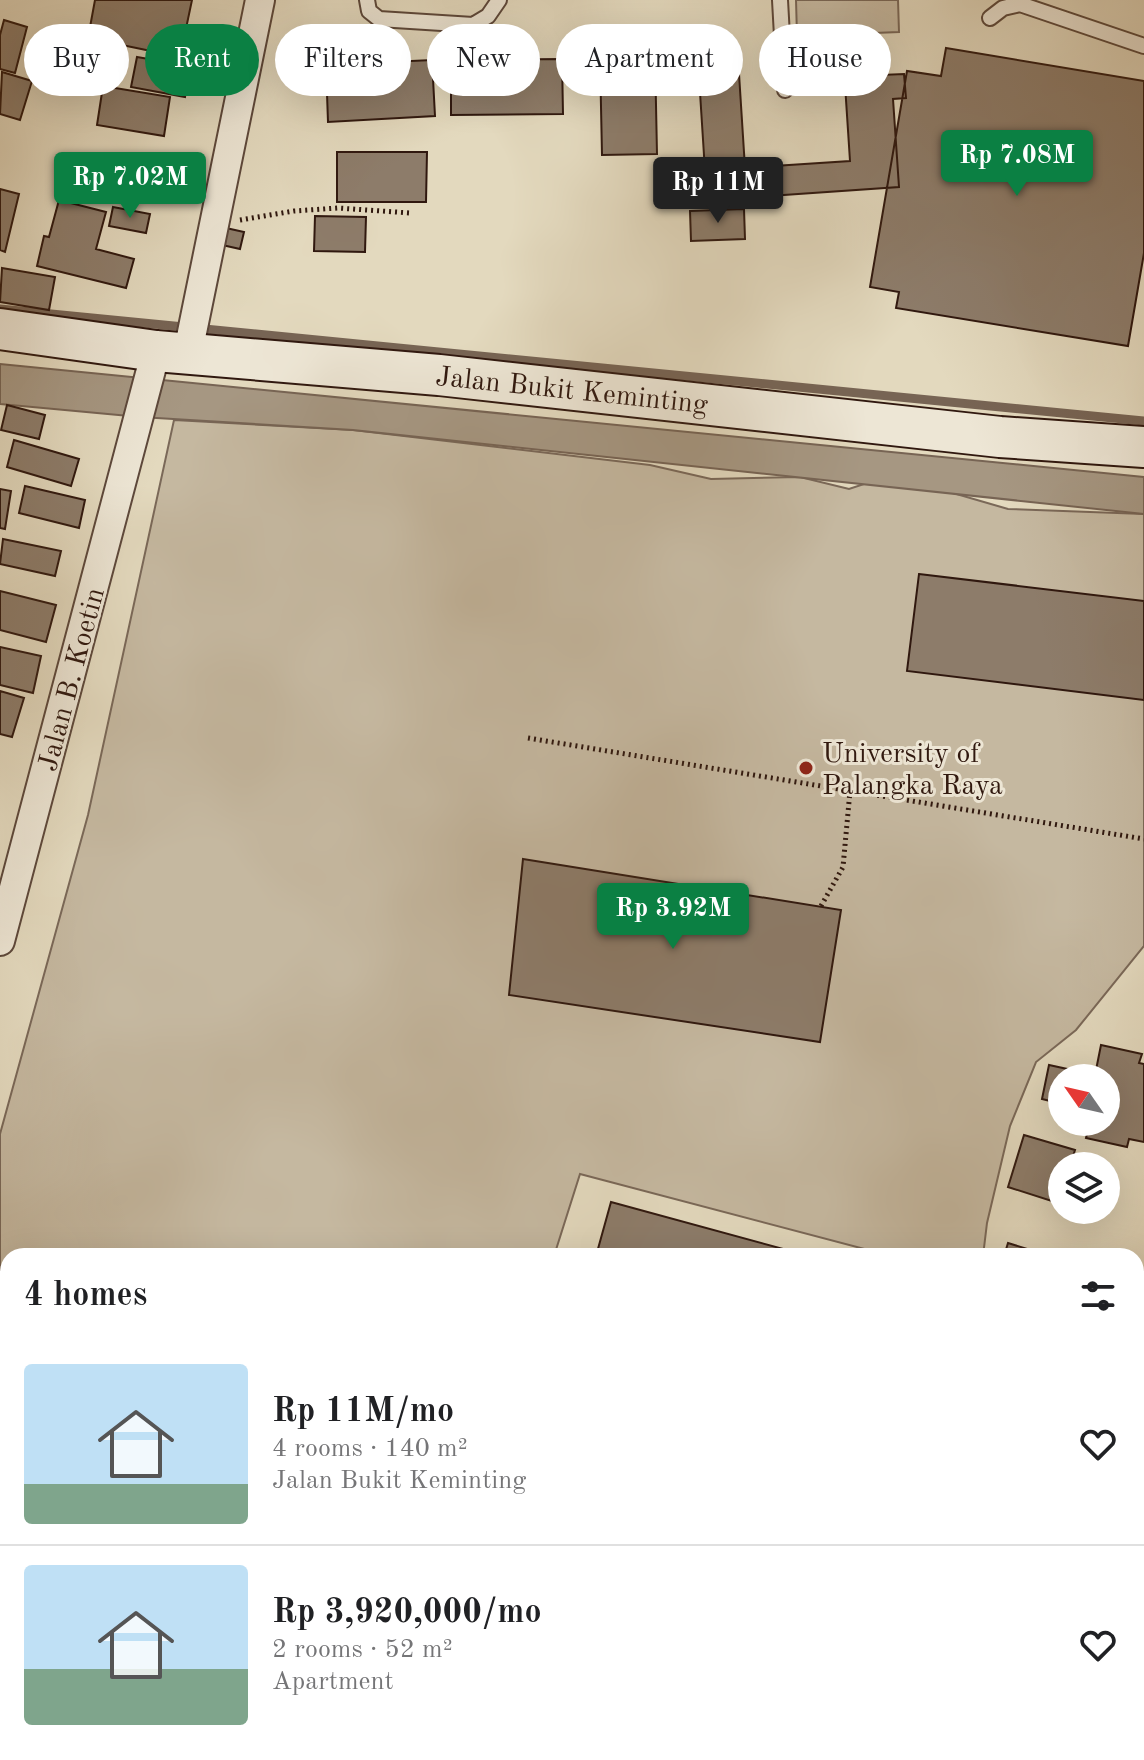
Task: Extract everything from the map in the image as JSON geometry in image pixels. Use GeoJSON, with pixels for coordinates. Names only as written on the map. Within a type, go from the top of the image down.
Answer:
{"type":"FeatureCollection","features":[{"type":"Feature","properties":{"kind":"main road","name":"Jalan Bukit Keminting"},"geometry":{"type":"LineString","coordinates":[[1,337],[165,361],[439,375],[1000,437],[1144,447]]}},
{"type":"Feature","properties":{"kind":"street"},"geometry":{"type":"LineString","coordinates":[[165,361],[215,220],[260,0]]}},
{"type":"Feature","properties":{"kind":"street","name":"Jalan B. Koetin"},"geometry":{"type":"LineString","coordinates":[[0,941],[140,417],[165,361]]}},
{"type":"Feature","properties":{"kind":"lane"},"geometry":{"type":"LineString","coordinates":[[367,0],[369,11],[379,19],[473,25],[488,16],[499,0]]}},
{"type":"Feature","properties":{"kind":"lane"},"geometry":{"type":"LineString","coordinates":[[780,0],[781,24]]}},
{"type":"Feature","properties":{"kind":"lane"},"geometry":{"type":"LineString","coordinates":[[990,18],[1003,8],[1020,4],[1144,46]]}},
{"type":"Feature","properties":{"kind":"path"},"geometry":{"type":"LineString","coordinates":[[215,220],[248,221],[294,211],[338,208],[410,213]]}},
{"type":"Feature","properties":{"kind":"path"},"geometry":{"type":"LineString","coordinates":[[528,738],[1144,839]]}},
{"type":"Feature","properties":{"kind":"path"},"geometry":{"type":"LineString","coordinates":[[821,906],[843,867],[850,791]]}},
{"type":"Feature","properties":{"kind":"shaded area"},"geometry":{"type":"Polygon","coordinates":[[[796,0],[898,0],[899,32],[891,32],[891,24],[797,24],[796,0]]]}},
{"type":"Feature","properties":{"kind":"shaded area"},"geometry":{"type":"Polygon","coordinates":[[[0,364],[1144,477],[1144,514],[353,430],[140,417],[0,404],[0,364]]]}},
{"type":"Feature","properties":{"kind":"shaded area"},"geometry":{"type":"Polygon","coordinates":[[[174,420],[353,430],[650,465],[711,479],[800,477],[849,489],[864,484],[922,484],[1008,509],[1144,514],[1144,946],[1076,1030],[1036,1062],[1010,1126],[984,1248],[861,1248],[580,1174],[557,1248],[0,1248],[0,1134],[88,815],[174,420]]]}},
{"type":"Feature","properties":{"kind":"building"},"geometry":{"type":"Polygon","coordinates":[[[95,0],[192,0],[187,24],[145,24],[145,50],[129,46],[129,24],[91,24],[95,0]]]}},
{"type":"Feature","properties":{"kind":"building"},"geometry":{"type":"Polygon","coordinates":[[[4,20],[24,26],[15,73],[0,69],[0,35],[4,20]]]}},
{"type":"Feature","properties":{"kind":"building"},"geometry":{"type":"Polygon","coordinates":[[[946,48],[1144,81],[1144,253],[1128,346],[896,308],[899,292],[870,287],[907,71],[941,76],[946,48]]]}},
{"type":"Feature","properties":{"kind":"building"},"geometry":{"type":"Polygon","coordinates":[[[137,57],[145,58],[145,90],[131,87],[137,57]]]}},
{"type":"Feature","properties":{"kind":"building"},"geometry":{"type":"Polygon","coordinates":[[[540,59],[556,59],[556,96],[563,96],[563,114],[451,115],[451,96],[540,96],[540,59]]]}},
{"type":"Feature","properties":{"kind":"building"},"geometry":{"type":"Polygon","coordinates":[[[427,60],[427,96],[434,96],[435,116],[328,122],[327,96],[411,96],[411,61],[427,60]]]}},
{"type":"Feature","properties":{"kind":"building"},"geometry":{"type":"Polygon","coordinates":[[[2,72],[24,79],[24,96],[27,96],[20,120],[0,114],[2,72]]]}},
{"type":"Feature","properties":{"kind":"building"},"geometry":{"type":"Polygon","coordinates":[[[904,74],[906,98],[893,99],[899,187],[696,201],[694,172],[705,171],[700,96],[740,96],[745,168],[850,161],[846,96],[891,96],[891,75],[904,74]]]}},
{"type":"Feature","properties":{"kind":"building"},"geometry":{"type":"Polygon","coordinates":[[[129,90],[145,93],[145,96],[170,97],[164,136],[97,125],[101,96],[129,96],[129,90]]]}},
{"type":"Feature","properties":{"kind":"building"},"geometry":{"type":"Polygon","coordinates":[[[601,96],[656,96],[657,154],[602,155],[601,96]]]}},
{"type":"Feature","properties":{"kind":"building"},"geometry":{"type":"Polygon","coordinates":[[[337,152],[427,152],[426,202],[337,202],[337,152]]]}},
{"type":"Feature","properties":{"kind":"building"},"geometry":{"type":"Polygon","coordinates":[[[115,156],[151,158],[149,203],[113,201],[115,156]]]}},
{"type":"Feature","properties":{"kind":"building"},"geometry":{"type":"Polygon","coordinates":[[[0,189],[19,194],[5,252],[0,250],[0,189]]]}},
{"type":"Feature","properties":{"kind":"building"},"geometry":{"type":"Polygon","coordinates":[[[59,200],[106,212],[96,249],[134,259],[126,288],[37,266],[44,236],[49,237],[59,200]]]}},
{"type":"Feature","properties":{"kind":"building"},"geometry":{"type":"Polygon","coordinates":[[[113,207],[150,214],[146,233],[109,226],[113,207]]]}},
{"type":"Feature","properties":{"kind":"building"},"geometry":{"type":"Polygon","coordinates":[[[744,209],[745,239],[691,241],[690,211],[744,209]]]}},
{"type":"Feature","properties":{"kind":"building"},"geometry":{"type":"Polygon","coordinates":[[[315,216],[366,217],[365,252],[314,251],[315,216]]]}},
{"type":"Feature","properties":{"kind":"building"},"geometry":{"type":"Polygon","coordinates":[[[226,228],[244,232],[240,249],[222,245],[226,228]]]}},
{"type":"Feature","properties":{"kind":"building"},"geometry":{"type":"Polygon","coordinates":[[[2,268],[55,277],[49,310],[0,302],[2,268]]]}},
{"type":"Feature","properties":{"kind":"building"},"geometry":{"type":"Polygon","coordinates":[[[7,405],[45,415],[39,439],[1,430],[7,405]]]}},
{"type":"Feature","properties":{"kind":"building"},"geometry":{"type":"Polygon","coordinates":[[[14,440],[79,459],[71,486],[7,467],[14,440]]]}},
{"type":"Feature","properties":{"kind":"building"},"geometry":{"type":"Polygon","coordinates":[[[25,486],[85,500],[79,528],[19,513],[25,486]]]}},
{"type":"Feature","properties":{"kind":"building"},"geometry":{"type":"Polygon","coordinates":[[[0,489],[11,491],[5,529],[0,528],[0,489]]]}},
{"type":"Feature","properties":{"kind":"building"},"geometry":{"type":"Polygon","coordinates":[[[3,539],[61,551],[55,576],[0,564],[3,539]]]}},
{"type":"Feature","properties":{"kind":"building"},"geometry":{"type":"Polygon","coordinates":[[[919,574],[1144,601],[1144,700],[907,671],[919,574]]]}},
{"type":"Feature","properties":{"kind":"building"},"geometry":{"type":"Polygon","coordinates":[[[0,591],[56,605],[46,642],[0,630],[0,591]]]}},
{"type":"Feature","properties":{"kind":"building"},"geometry":{"type":"Polygon","coordinates":[[[0,647],[41,656],[33,693],[0,685],[0,647]]]}},
{"type":"Feature","properties":{"kind":"building"},"geometry":{"type":"Polygon","coordinates":[[[0,691],[24,698],[12,737],[0,734],[0,691]]]}},
{"type":"Feature","properties":{"kind":"building"},"geometry":{"type":"Polygon","coordinates":[[[523,859],[841,910],[820,1042],[509,995],[523,859]]]}},
{"type":"Feature","properties":{"kind":"building"},"geometry":{"type":"Polygon","coordinates":[[[1101,1045],[1142,1054],[1139,1063],[1144,1064],[1144,1142],[1129,1139],[1127,1147],[1086,1138],[1120,1136],[1120,1064],[1097,1064],[1101,1045]]]}},
{"type":"Feature","properties":{"kind":"building"},"geometry":{"type":"Polygon","coordinates":[[[1048,1070],[1048,1100],[1042,1099],[1048,1070]]]}},
{"type":"Feature","properties":{"kind":"building"},"geometry":{"type":"Polygon","coordinates":[[[1024,1135],[1075,1150],[1048,1152],[1048,1200],[1008,1187],[1024,1135]]]}},
{"type":"Feature","properties":{"kind":"building"},"geometry":{"type":"Polygon","coordinates":[[[611,1202],[780,1248],[598,1248],[611,1202]]]}},
{"type":"Feature","properties":{"kind":"building"},"geometry":{"type":"Polygon","coordinates":[[[1008,1243],[1024,1248],[1006,1248],[1008,1243]]]}},
{"type":"Feature","properties":{"kind":"waterway"},"geometry":{"type":"LineString","coordinates":[[0,309],[1144,421]]}},
{"type":"Feature","properties":{"kind":"place","name":"University of Palangka Raya"},"geometry":{"type":"Point","coordinates":[806,768]}}]}
